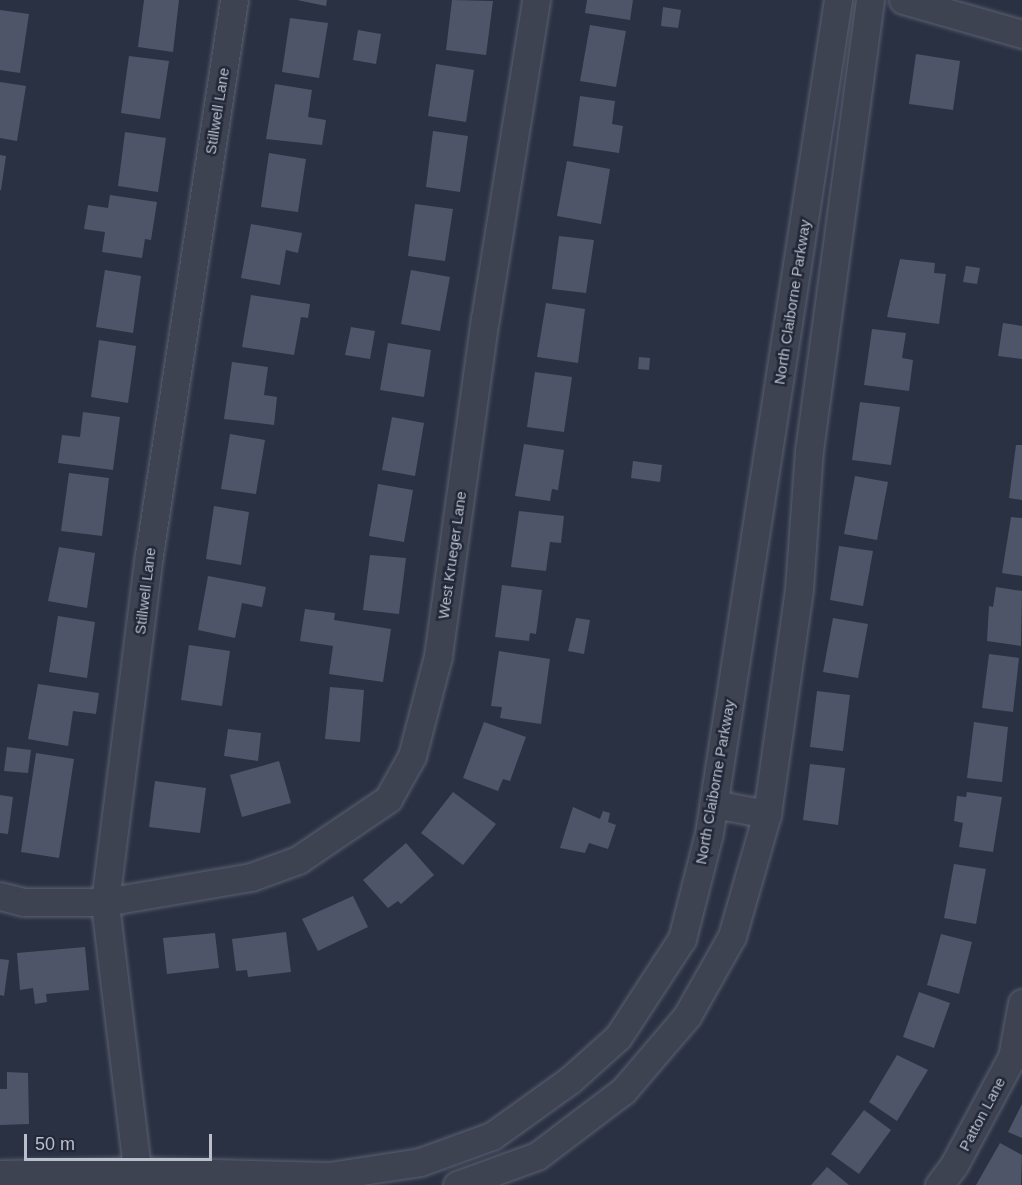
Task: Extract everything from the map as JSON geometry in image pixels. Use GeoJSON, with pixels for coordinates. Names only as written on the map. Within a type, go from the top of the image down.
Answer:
{"type":"FeatureCollection","features":[{"type":"Feature","properties":{"kind":"street","name":"Stillwell Lane"},"geometry":{"type":"LineString","coordinates":[[138,1178],[105,902],[149,555],[234,0]]}},
{"type":"Feature","properties":{"kind":"street","name":"West Krueger Lane"},"geometry":{"type":"LineString","coordinates":[[0,896],[24,902],[105,902],[251,877],[298,860],[388,799],[412,756],[438,656],[485,319],[536,0]]}},
{"type":"Feature","properties":{"kind":"street","name":"North Claiborne Parkway"},"geometry":{"type":"LineString","coordinates":[[0,1174],[138,1178],[329,1176],[420,1162],[492,1136],[570,1080],[618,1037],[682,939],[714,804],[838,0]]}},
{"type":"Feature","properties":{"kind":"street"},"geometry":{"type":"LineString","coordinates":[[457,1185],[537,1156],[623,1091],[687,1016],[732,936],[767,814],[799,589],[809,451],[870,0]]}},
{"type":"Feature","properties":{"kind":"street"},"geometry":{"type":"LineString","coordinates":[[903,0],[1022,34]]}},
{"type":"Feature","properties":{"kind":"street"},"geometry":{"type":"LineString","coordinates":[[714,804],[767,814]]}},
{"type":"Feature","properties":{"kind":"street","name":"Patton Lane"},"geometry":{"type":"LineString","coordinates":[[939,1185],[954,1166],[1012,1057],[1022,1003]]}},
{"type":"Feature","properties":{"kind":"building"},"geometry":{"type":"Polygon","coordinates":[[[144,0],[179,0],[173,52],[138,47],[144,0]]]}},
{"type":"Feature","properties":{"kind":"building"},"geometry":{"type":"Polygon","coordinates":[[[297,0],[327,0],[326,6],[297,0]]]}},
{"type":"Feature","properties":{"kind":"building"},"geometry":{"type":"Polygon","coordinates":[[[452,0],[493,1],[486,55],[446,50],[452,0]]]}},
{"type":"Feature","properties":{"kind":"building"},"geometry":{"type":"Polygon","coordinates":[[[587,0],[633,0],[630,20],[585,13],[587,0]]]}},
{"type":"Feature","properties":{"kind":"building"},"geometry":{"type":"Polygon","coordinates":[[[663,7],[681,10],[678,28],[661,26],[663,7]]]}},
{"type":"Feature","properties":{"kind":"building"},"geometry":{"type":"Polygon","coordinates":[[[0,10],[29,14],[20,73],[0,70],[0,10]]]}},
{"type":"Feature","properties":{"kind":"building"},"geometry":{"type":"Polygon","coordinates":[[[290,18],[328,23],[319,78],[282,72],[290,18]]]}},
{"type":"Feature","properties":{"kind":"building"},"geometry":{"type":"Polygon","coordinates":[[[590,25],[626,31],[616,87],[580,81],[590,25]]]}},
{"type":"Feature","properties":{"kind":"building"},"geometry":{"type":"Polygon","coordinates":[[[358,30],[381,34],[376,64],[353,60],[358,30]]]}},
{"type":"Feature","properties":{"kind":"building"},"geometry":{"type":"Polygon","coordinates":[[[916,54],[960,61],[953,110],[909,104],[916,54]]]}},
{"type":"Feature","properties":{"kind":"building"},"geometry":{"type":"Polygon","coordinates":[[[129,56],[169,61],[160,119],[121,113],[129,56]]]}},
{"type":"Feature","properties":{"kind":"building"},"geometry":{"type":"Polygon","coordinates":[[[436,64],[474,70],[466,122],[428,116],[436,64]]]}},
{"type":"Feature","properties":{"kind":"building"},"geometry":{"type":"Polygon","coordinates":[[[0,82],[26,86],[17,141],[0,138],[0,82]]]}},
{"type":"Feature","properties":{"kind":"building"},"geometry":{"type":"Polygon","coordinates":[[[275,84],[312,90],[308,117],[326,120],[322,145],[266,139],[275,84]]]}},
{"type":"Feature","properties":{"kind":"building"},"geometry":{"type":"Polygon","coordinates":[[[580,96],[615,101],[612,124],[623,126],[619,153],[573,146],[580,96]]]}},
{"type":"Feature","properties":{"kind":"building"},"geometry":{"type":"Polygon","coordinates":[[[433,131],[468,136],[460,192],[426,187],[433,131]]]}},
{"type":"Feature","properties":{"kind":"building"},"geometry":{"type":"Polygon","coordinates":[[[125,132],[166,138],[158,192],[118,186],[125,132]]]}},
{"type":"Feature","properties":{"kind":"building"},"geometry":{"type":"Polygon","coordinates":[[[269,153],[306,159],[298,212],[261,207],[269,153]]]}},
{"type":"Feature","properties":{"kind":"building"},"geometry":{"type":"Polygon","coordinates":[[[0,155],[6,156],[1,190],[0,190],[0,155]]]}},
{"type":"Feature","properties":{"kind":"building"},"geometry":{"type":"Polygon","coordinates":[[[567,161],[610,169],[601,224],[557,216],[567,161]]]}},
{"type":"Feature","properties":{"kind":"building"},"geometry":{"type":"Polygon","coordinates":[[[110,195],[157,202],[151,240],[145,239],[142,258],[102,252],[105,232],[84,229],[88,205],[108,208],[110,195]]]}},
{"type":"Feature","properties":{"kind":"building"},"geometry":{"type":"Polygon","coordinates":[[[415,204],[453,209],[445,261],[408,256],[415,204]]]}},
{"type":"Feature","properties":{"kind":"building"},"geometry":{"type":"Polygon","coordinates":[[[251,224],[302,233],[298,253],[286,250],[280,285],[241,278],[251,224]]]}},
{"type":"Feature","properties":{"kind":"building"},"geometry":{"type":"Polygon","coordinates":[[[559,236],[594,240],[586,293],[552,289],[559,236]]]}},
{"type":"Feature","properties":{"kind":"building"},"geometry":{"type":"Polygon","coordinates":[[[900,259],[935,263],[934,273],[946,274],[939,324],[887,317],[900,259]]]}},
{"type":"Feature","properties":{"kind":"building"},"geometry":{"type":"Polygon","coordinates":[[[966,266],[980,268],[977,284],[963,282],[966,266]]]}},
{"type":"Feature","properties":{"kind":"building"},"geometry":{"type":"Polygon","coordinates":[[[105,270],[141,276],[133,333],[96,327],[105,270]]]}},
{"type":"Feature","properties":{"kind":"building"},"geometry":{"type":"Polygon","coordinates":[[[411,270],[450,277],[440,331],[401,324],[411,270]]]}},
{"type":"Feature","properties":{"kind":"building"},"geometry":{"type":"Polygon","coordinates":[[[251,295],[310,304],[308,318],[301,317],[294,355],[242,347],[251,295]]]}},
{"type":"Feature","properties":{"kind":"building"},"geometry":{"type":"Polygon","coordinates":[[[546,303],[585,309],[578,363],[537,357],[546,303]]]}},
{"type":"Feature","properties":{"kind":"building"},"geometry":{"type":"Polygon","coordinates":[[[1003,323],[1022,326],[1022,359],[998,356],[1003,323]]]}},
{"type":"Feature","properties":{"kind":"building"},"geometry":{"type":"Polygon","coordinates":[[[351,327],[375,331],[370,359],[345,355],[351,327]]]}},
{"type":"Feature","properties":{"kind":"building"},"geometry":{"type":"Polygon","coordinates":[[[872,329],[906,333],[902,358],[913,360],[909,391],[864,385],[872,329]]]}},
{"type":"Feature","properties":{"kind":"building"},"geometry":{"type":"Polygon","coordinates":[[[99,340],[136,346],[128,403],[91,397],[99,340]]]}},
{"type":"Feature","properties":{"kind":"building"},"geometry":{"type":"Polygon","coordinates":[[[388,343],[431,350],[424,397],[380,390],[388,343]]]}},
{"type":"Feature","properties":{"kind":"building"},"geometry":{"type":"Polygon","coordinates":[[[639,357],[650,358],[649,370],[638,369],[639,357]]]}},
{"type":"Feature","properties":{"kind":"building"},"geometry":{"type":"Polygon","coordinates":[[[232,362],[268,367],[264,395],[277,397],[274,425],[224,419],[232,362]]]}},
{"type":"Feature","properties":{"kind":"building"},"geometry":{"type":"Polygon","coordinates":[[[535,372],[572,377],[564,432],[527,427],[535,372]]]}},
{"type":"Feature","properties":{"kind":"building"},"geometry":{"type":"Polygon","coordinates":[[[860,402],[900,407],[891,465],[852,460],[860,402]]]}},
{"type":"Feature","properties":{"kind":"building"},"geometry":{"type":"Polygon","coordinates":[[[83,412],[120,417],[113,470],[58,463],[62,435],[80,437],[83,412]]]}},
{"type":"Feature","properties":{"kind":"building"},"geometry":{"type":"Polygon","coordinates":[[[392,417],[424,423],[415,476],[382,470],[392,417]]]}},
{"type":"Feature","properties":{"kind":"building"},"geometry":{"type":"Polygon","coordinates":[[[230,434],[265,440],[256,494],[221,489],[230,434]]]}},
{"type":"Feature","properties":{"kind":"building"},"geometry":{"type":"Polygon","coordinates":[[[524,444],[564,450],[558,490],[552,489],[550,501],[515,496],[524,444]]]}},
{"type":"Feature","properties":{"kind":"building"},"geometry":{"type":"Polygon","coordinates":[[[1016,445],[1022,445],[1022,500],[1009,498],[1016,445]]]}},
{"type":"Feature","properties":{"kind":"building"},"geometry":{"type":"Polygon","coordinates":[[[633,461],[662,465],[660,482],[631,478],[633,461]]]}},
{"type":"Feature","properties":{"kind":"building"},"geometry":{"type":"Polygon","coordinates":[[[69,473],[109,478],[102,536],[61,531],[69,473]]]}},
{"type":"Feature","properties":{"kind":"building"},"geometry":{"type":"Polygon","coordinates":[[[855,476],[888,482],[877,540],[844,534],[855,476]]]}},
{"type":"Feature","properties":{"kind":"building"},"geometry":{"type":"Polygon","coordinates":[[[378,484],[413,490],[404,542],[369,536],[378,484]]]}},
{"type":"Feature","properties":{"kind":"building"},"geometry":{"type":"Polygon","coordinates":[[[214,506],[249,512],[241,565],[206,559],[214,506]]]}},
{"type":"Feature","properties":{"kind":"building"},"geometry":{"type":"Polygon","coordinates":[[[519,511],[564,516],[561,543],[550,542],[546,571],[511,567],[519,511]]]}},
{"type":"Feature","properties":{"kind":"building"},"geometry":{"type":"Polygon","coordinates":[[[1011,517],[1022,518],[1022,576],[1002,573],[1011,517]]]}},
{"type":"Feature","properties":{"kind":"building"},"geometry":{"type":"Polygon","coordinates":[[[839,546],[873,551],[863,606],[830,600],[839,546]]]}},
{"type":"Feature","properties":{"kind":"building"},"geometry":{"type":"Polygon","coordinates":[[[59,547],[95,553],[87,608],[48,601],[59,547]]]}},
{"type":"Feature","properties":{"kind":"building"},"geometry":{"type":"Polygon","coordinates":[[[370,555],[406,558],[399,614],[363,610],[370,555]]]}},
{"type":"Feature","properties":{"kind":"building"},"geometry":{"type":"Polygon","coordinates":[[[208,576],[266,587],[262,607],[242,603],[235,638],[198,630],[208,576]]]}},
{"type":"Feature","properties":{"kind":"building"},"geometry":{"type":"Polygon","coordinates":[[[502,585],[542,590],[536,634],[530,633],[529,641],[495,637],[502,585]]]}},
{"type":"Feature","properties":{"kind":"building"},"geometry":{"type":"Polygon","coordinates":[[[996,587],[1022,591],[1021,646],[987,641],[989,606],[993,607],[996,587]]]}},
{"type":"Feature","properties":{"kind":"building"},"geometry":{"type":"Polygon","coordinates":[[[305,609],[335,613],[334,620],[391,629],[383,682],[329,674],[333,646],[300,641],[305,609]]]}},
{"type":"Feature","properties":{"kind":"building"},"geometry":{"type":"Polygon","coordinates":[[[58,616],[95,622],[87,678],[49,672],[58,616]]]}},
{"type":"Feature","properties":{"kind":"building"},"geometry":{"type":"Polygon","coordinates":[[[576,618],[590,620],[584,654],[568,651],[576,618]]]}},
{"type":"Feature","properties":{"kind":"building"},"geometry":{"type":"Polygon","coordinates":[[[833,618],[868,624],[858,678],[823,672],[833,618]]]}},
{"type":"Feature","properties":{"kind":"building"},"geometry":{"type":"Polygon","coordinates":[[[189,645],[230,651],[222,706],[181,700],[189,645]]]}},
{"type":"Feature","properties":{"kind":"building"},"geometry":{"type":"Polygon","coordinates":[[[499,651],[550,659],[541,724],[500,718],[502,707],[491,706],[499,651]]]}},
{"type":"Feature","properties":{"kind":"building"},"geometry":{"type":"Polygon","coordinates":[[[989,654],[1019,658],[1013,712],[982,708],[989,654]]]}},
{"type":"Feature","properties":{"kind":"building"},"geometry":{"type":"Polygon","coordinates":[[[38,684],[99,693],[96,714],[73,711],[68,746],[28,739],[38,684]]]}},
{"type":"Feature","properties":{"kind":"building"},"geometry":{"type":"Polygon","coordinates":[[[330,687],[364,690],[360,742],[325,739],[330,687]]]}},
{"type":"Feature","properties":{"kind":"building"},"geometry":{"type":"Polygon","coordinates":[[[817,691],[850,695],[843,751],[810,747],[817,691]]]}},
{"type":"Feature","properties":{"kind":"building"},"geometry":{"type":"Polygon","coordinates":[[[484,722],[526,737],[510,781],[503,779],[498,791],[463,778],[484,722]]]}},
{"type":"Feature","properties":{"kind":"building"},"geometry":{"type":"Polygon","coordinates":[[[974,722],[1008,727],[1002,782],[967,778],[974,722]]]}},
{"type":"Feature","properties":{"kind":"building"},"geometry":{"type":"Polygon","coordinates":[[[228,729],[261,733],[258,761],[224,756],[228,729]]]}},
{"type":"Feature","properties":{"kind":"building"},"geometry":{"type":"Polygon","coordinates":[[[7,747],[31,750],[28,773],[4,771],[7,747]]]}},
{"type":"Feature","properties":{"kind":"building"},"geometry":{"type":"Polygon","coordinates":[[[36,753],[74,759],[59,858],[21,852],[36,753]]]}},
{"type":"Feature","properties":{"kind":"building"},"geometry":{"type":"Polygon","coordinates":[[[279,761],[291,803],[242,817],[230,775],[279,761]]]}},
{"type":"Feature","properties":{"kind":"building"},"geometry":{"type":"Polygon","coordinates":[[[810,764],[845,768],[838,825],[803,820],[810,764]]]}},
{"type":"Feature","properties":{"kind":"building"},"geometry":{"type":"Polygon","coordinates":[[[155,781],[206,788],[200,833],[149,827],[155,781]]]}},
{"type":"Feature","properties":{"kind":"building"},"geometry":{"type":"Polygon","coordinates":[[[453,792],[496,824],[463,865],[421,833],[453,792]]]}},
{"type":"Feature","properties":{"kind":"building"},"geometry":{"type":"Polygon","coordinates":[[[967,792],[1002,797],[993,852],[959,847],[963,823],[954,821],[957,796],[966,797],[967,792]]]}},
{"type":"Feature","properties":{"kind":"building"},"geometry":{"type":"Polygon","coordinates":[[[0,795],[13,797],[8,834],[0,833],[0,795]]]}},
{"type":"Feature","properties":{"kind":"building"},"geometry":{"type":"Polygon","coordinates":[[[573,807],[600,819],[603,811],[610,813],[608,822],[616,825],[608,849],[589,843],[585,853],[560,848],[573,807]]]}},
{"type":"Feature","properties":{"kind":"building"},"geometry":{"type":"Polygon","coordinates":[[[406,843],[434,875],[401,904],[398,901],[388,908],[363,880],[406,843]]]}},
{"type":"Feature","properties":{"kind":"building"},"geometry":{"type":"Polygon","coordinates":[[[954,864],[986,869],[976,924],[944,918],[954,864]]]}},
{"type":"Feature","properties":{"kind":"building"},"geometry":{"type":"Polygon","coordinates":[[[353,896],[368,927],[318,951],[302,919],[353,896]]]}},
{"type":"Feature","properties":{"kind":"building"},"geometry":{"type":"Polygon","coordinates":[[[286,932],[291,972],[248,977],[247,970],[236,971],[232,939],[286,932]]]}},
{"type":"Feature","properties":{"kind":"building"},"geometry":{"type":"Polygon","coordinates":[[[215,933],[219,968],[167,974],[163,938],[215,933]]]}},
{"type":"Feature","properties":{"kind":"building"},"geometry":{"type":"Polygon","coordinates":[[[941,934],[972,942],[959,994],[927,985],[941,934]]]}},
{"type":"Feature","properties":{"kind":"building"},"geometry":{"type":"Polygon","coordinates":[[[85,947],[89,990],[46,994],[47,1002],[35,1004],[33,988],[20,990],[17,953],[85,947]]]}},
{"type":"Feature","properties":{"kind":"building"},"geometry":{"type":"Polygon","coordinates":[[[0,959],[9,960],[4,996],[0,995],[0,959]]]}},
{"type":"Feature","properties":{"kind":"building"},"geometry":{"type":"Polygon","coordinates":[[[919,992],[950,1003],[934,1048],[903,1037],[919,992]]]}},
{"type":"Feature","properties":{"kind":"building"},"geometry":{"type":"Polygon","coordinates":[[[897,1055],[928,1070],[897,1121],[869,1102],[897,1055]]]}},
{"type":"Feature","properties":{"kind":"building"},"geometry":{"type":"Polygon","coordinates":[[[7,1072],[28,1073],[29,1124],[0,1125],[0,1089],[7,1089],[7,1072]]]}},
{"type":"Feature","properties":{"kind":"building"},"geometry":{"type":"Polygon","coordinates":[[[1022,1104],[1022,1138],[1008,1132],[1022,1104]]]}},
{"type":"Feature","properties":{"kind":"building"},"geometry":{"type":"Polygon","coordinates":[[[864,1110],[891,1130],[859,1174],[831,1154],[864,1110]]]}},
{"type":"Feature","properties":{"kind":"building"},"geometry":{"type":"Polygon","coordinates":[[[1000,1143],[1022,1155],[1021,1185],[976,1185],[1000,1143]]]}},
{"type":"Feature","properties":{"kind":"building"},"geometry":{"type":"Polygon","coordinates":[[[827,1167],[849,1185],[811,1185],[827,1167]]]}}]}
